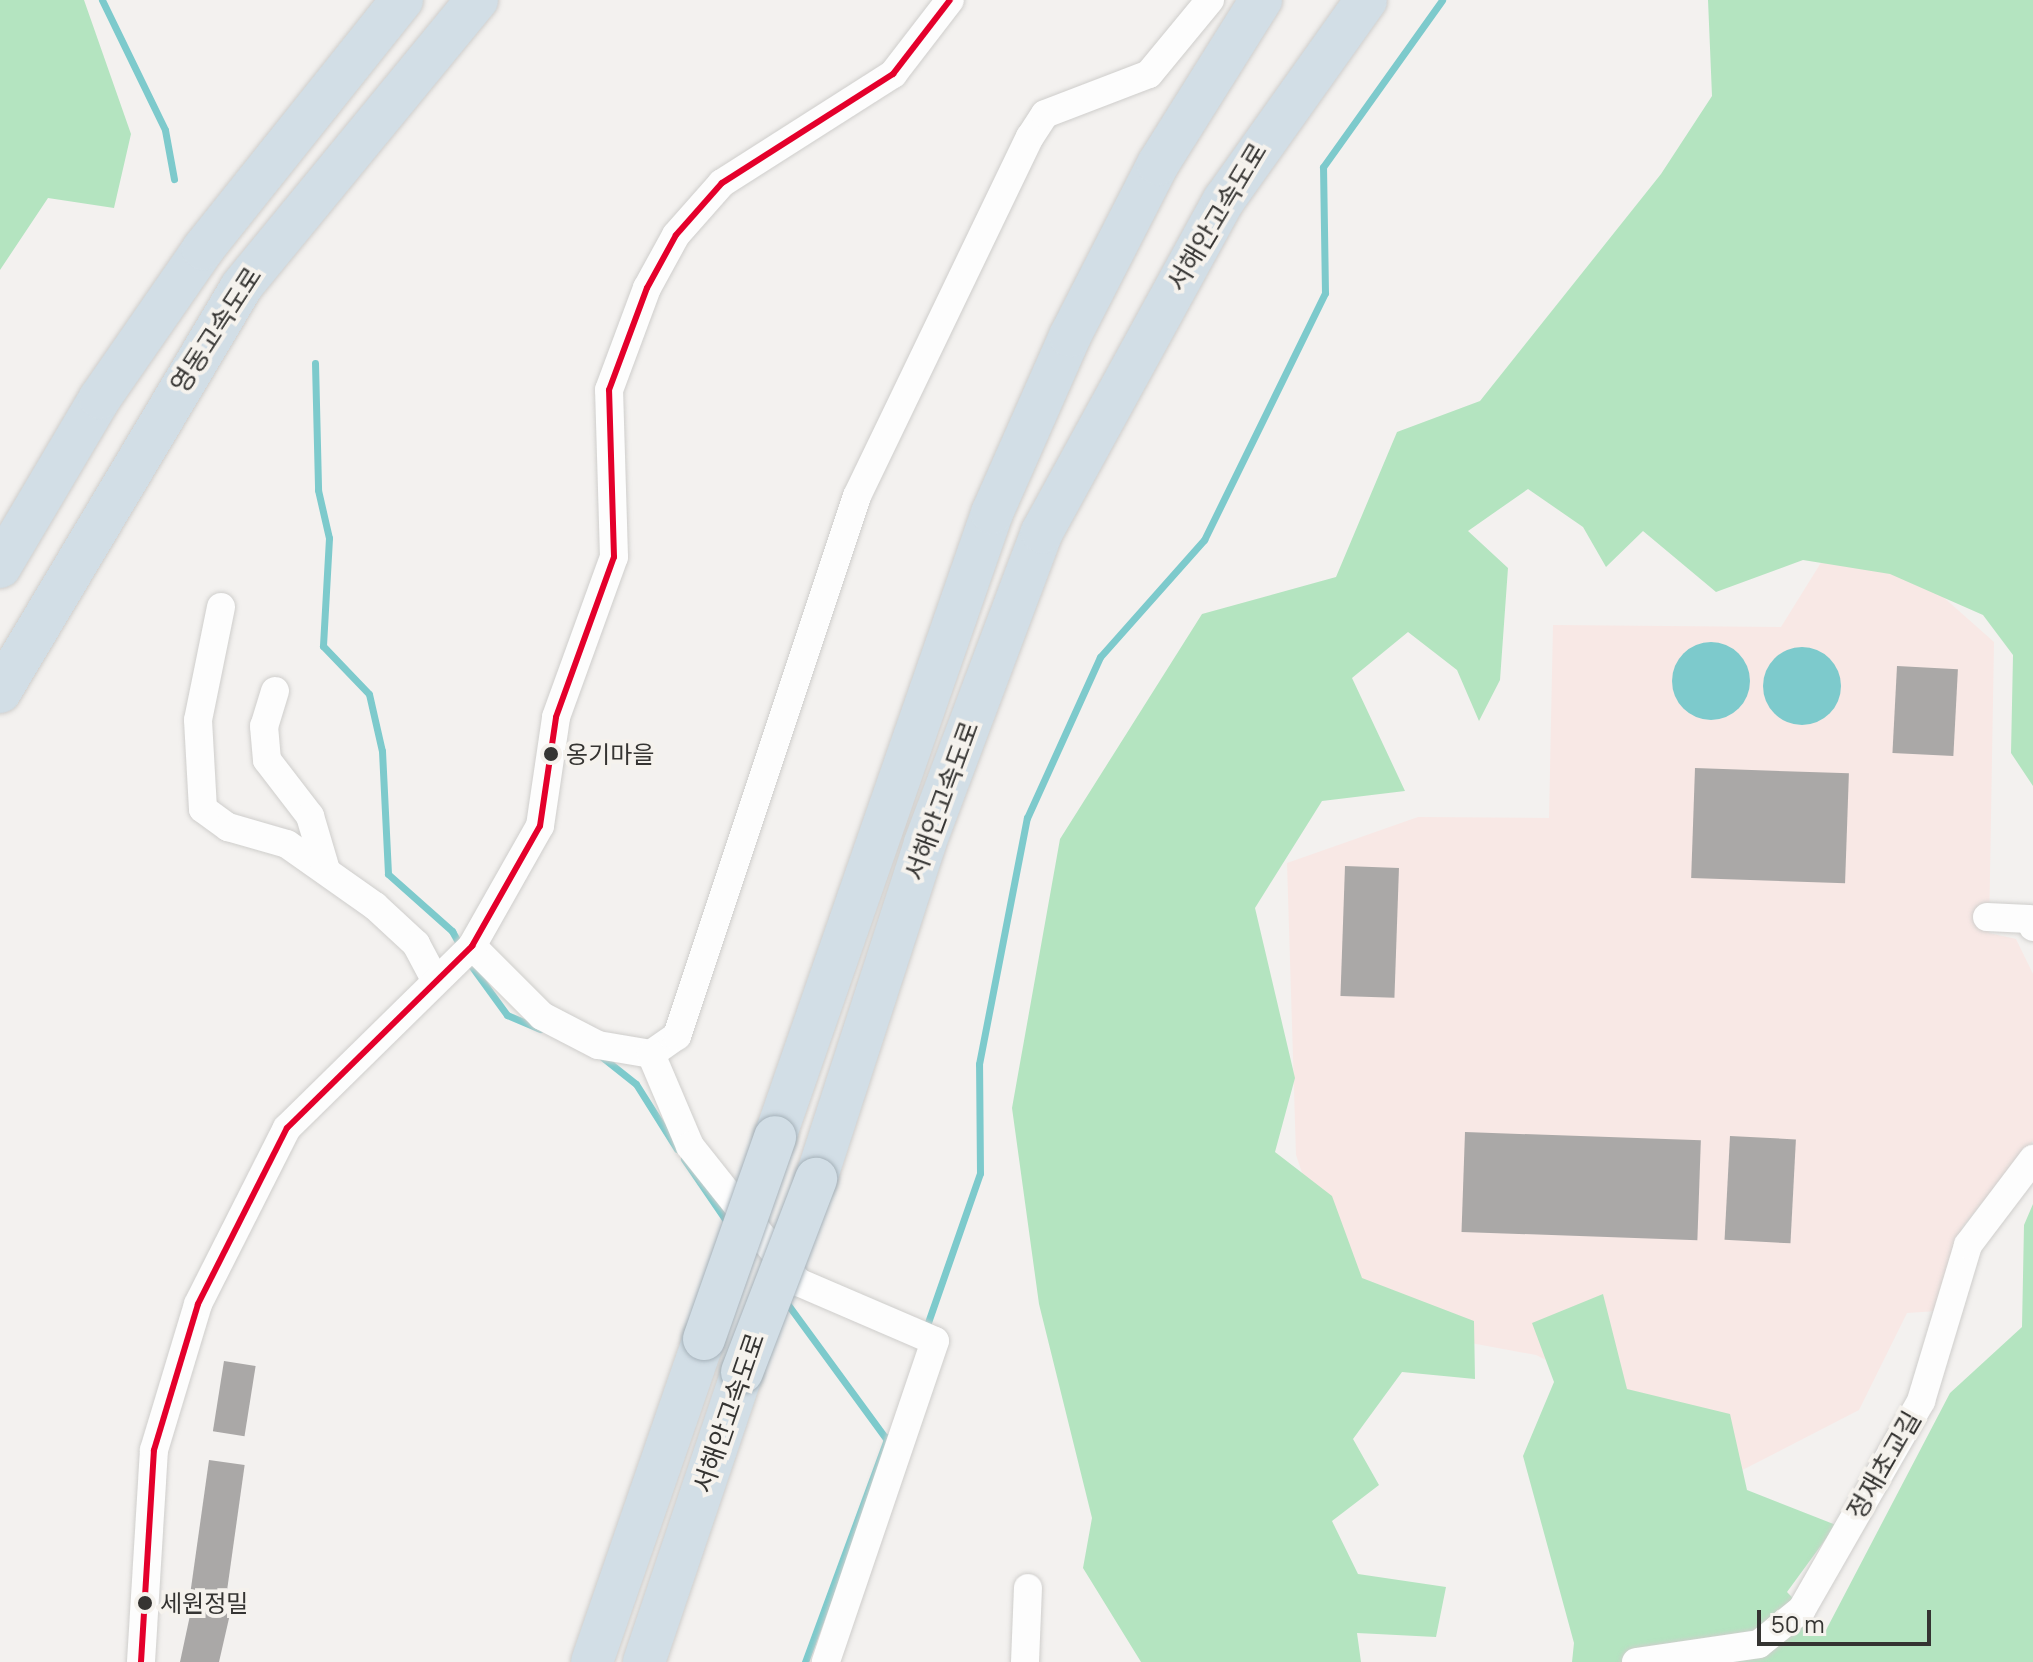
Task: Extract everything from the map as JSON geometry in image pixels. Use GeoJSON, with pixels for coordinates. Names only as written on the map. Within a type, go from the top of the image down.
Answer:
{"type":"FeatureCollection","features":[{"type":"Feature","properties":{"kind":"highway","name":"영동고속도로"},"geometry":{"type":"LineString","coordinates":[[0,567],[100,398],[203,249],[402,0]]}},
{"type":"Feature","properties":{"kind":"highway","name":"영동고속도로"},"geometry":{"type":"LineString","coordinates":[[0,692],[241,287],[477,0]]}},
{"type":"Feature","properties":{"kind":"highway","name":"서해안고속도로"},"geometry":{"type":"LineString","coordinates":[[592,1662],[992,513],[1070,336],[1158,164],[1261,0]]}},
{"type":"Feature","properties":{"kind":"highway","name":"서해안고속도로"},"geometry":{"type":"LineString","coordinates":[[644,1662],[742,1372],[816,1179],[925,843],[1042,532],[1224,200],[1366,0]]}},
{"type":"Feature","properties":{"kind":"street"},"geometry":{"type":"LineString","coordinates":[[141,1662],[154,1450],[198,1304],[287,1128],[434,978],[472,946],[540,826],[556,717],[614,557],[617,478],[609,390],[647,288],[676,235],[722,183],[893,74],[950,0]]}},
{"type":"Feature","properties":{"kind":"street"},"geometry":{"type":"LineString","coordinates":[[472,946],[542,1016],[598,1045],[651,1054],[677,1036],[857,496],[1030,137],[1045,114],[1149,74],[1210,0]]}},
{"type":"Feature","properties":{"kind":"street"},"geometry":{"type":"LineString","coordinates":[[221,607],[198,720],[203,809],[228,827],[277,839],[326,870],[400,925],[434,978]]}},
{"type":"Feature","properties":{"kind":"street"},"geometry":{"type":"LineString","coordinates":[[275,691],[264,726],[267,760],[310,816],[326,870]]}},
{"type":"Feature","properties":{"kind":"street"},"geometry":{"type":"LineString","coordinates":[[1987,917],[2029,919],[2033,927]]}},
{"type":"Feature","properties":{"kind":"street"},"geometry":{"type":"LineString","coordinates":[[651,1054],[690,1146],[798,1282],[899,1329],[935,1341],[826,1662]]}},
{"type":"Feature","properties":{"kind":"street","name":"정재초교길"},"geometry":{"type":"LineString","coordinates":[[1636,1662],[1759,1644],[1802,1609],[1921,1401],[1968,1245],[2033,1159]]}},
{"type":"Feature","properties":{"kind":"street"},"geometry":{"type":"LineString","coordinates":[[1025,1662],[1028,1588]]}},
{"type":"Feature","properties":{"kind":"shaded area"},"geometry":{"type":"Polygon","coordinates":[[[1822,561],[1915,572],[1994,642],[1989,933],[2016,939],[2033,974],[2033,1141],[1962,1227],[1937,1311],[1907,1313],[1859,1410],[1719,1482],[1591,1382],[1536,1355],[1444,1338],[1332,1261],[1296,1155],[1287,863],[1418,817],[1549,818],[1553,625],[1781,627],[1822,561]]]}},
{"type":"Feature","properties":{"kind":"green space"},"geometry":{"type":"Polygon","coordinates":[[[0,0],[84,0],[131,134],[114,208],[48,198],[0,270],[0,0]]]}},
{"type":"Feature","properties":{"kind":"green space"},"geometry":{"type":"Polygon","coordinates":[[[1708,0],[2033,0],[2033,786],[2011,753],[2013,655],[1983,615],[1890,574],[1803,560],[1716,592],[1643,531],[1606,567],[1583,527],[1528,489],[1468,531],[1508,568],[1500,680],[1479,721],[1457,670],[1408,632],[1352,678],[1405,791],[1322,801],[1255,908],[1295,1078],[1275,1152],[1332,1196],[1362,1278],[1474,1321],[1475,1379],[1402,1372],[1353,1439],[1379,1485],[1332,1521],[1358,1574],[1446,1587],[1436,1637],[1357,1633],[1361,1662],[1141,1662],[1083,1568],[1092,1518],[1039,1304],[1012,1108],[1060,839],[1202,614],[1336,577],[1397,432],[1480,401],[1661,174],[1712,96],[1708,0]]]}},
{"type":"Feature","properties":{"kind":"green space"},"geometry":{"type":"Polygon","coordinates":[[[2033,1204],[2033,1662],[1572,1662],[1574,1643],[1523,1456],[1554,1382],[1532,1323],[1603,1294],[1627,1389],[1730,1414],[1747,1490],[1836,1525],[1787,1592],[1825,1632],[1950,1393],[2022,1327],[2024,1225],[2033,1204]]]}},
{"type":"Feature","properties":{"kind":"water"},"geometry":{"type":"Polygon","coordinates":[[[1711,642],[1726,645],[1738,654],[1747,666],[1750,681],[1747,696],[1738,708],[1726,717],[1711,720],[1696,717],[1684,708],[1675,696],[1672,681],[1675,666],[1684,654],[1696,645],[1711,642]]]}},
{"type":"Feature","properties":{"kind":"water"},"geometry":{"type":"Polygon","coordinates":[[[1802,647],[1817,650],[1829,659],[1838,671],[1841,686],[1838,701],[1829,713],[1817,722],[1802,725],[1787,722],[1775,713],[1766,701],[1763,686],[1766,671],[1775,659],[1787,650],[1802,647]]]}},
{"type":"Feature","properties":{"kind":"building"},"geometry":{"type":"Polygon","coordinates":[[[1897,666],[1958,669],[1953,756],[1892,753],[1897,666]]]}},
{"type":"Feature","properties":{"kind":"building"},"geometry":{"type":"Polygon","coordinates":[[[1695,768],[1849,773],[1845,883],[1691,878],[1695,768]]]}},
{"type":"Feature","properties":{"kind":"building"},"geometry":{"type":"Polygon","coordinates":[[[1345,866],[1399,868],[1394,998],[1340,996],[1345,866]]]}},
{"type":"Feature","properties":{"kind":"building"},"geometry":{"type":"Polygon","coordinates":[[[1465,1132],[1701,1140],[1697,1240],[1462,1232],[1465,1132]]]}},
{"type":"Feature","properties":{"kind":"building"},"geometry":{"type":"Polygon","coordinates":[[[1730,1136],[1796,1139],[1790,1243],[1725,1240],[1730,1136]]]}},
{"type":"Feature","properties":{"kind":"building"},"geometry":{"type":"Polygon","coordinates":[[[224,1361],[256,1366],[244,1436],[213,1431],[224,1361]]]}},
{"type":"Feature","properties":{"kind":"building"},"geometry":{"type":"Polygon","coordinates":[[[209,1460],[245,1465],[225,1602],[190,1597],[209,1460]]]}},
{"type":"Feature","properties":{"kind":"building"},"geometry":{"type":"Polygon","coordinates":[[[192,1606],[230,1614],[219,1662],[180,1662],[192,1606]]]}},
{"type":"Feature","properties":{"kind":"waterway"},"geometry":{"type":"LineString","coordinates":[[102,0],[165,130],[174,179]]}},
{"type":"Feature","properties":{"kind":"waterway"},"geometry":{"type":"LineString","coordinates":[[925,1331],[980,1173],[979,1064],[1027,818],[1100,657],[1204,540],[1325,293],[1323,167],[1442,0]]}},
{"type":"Feature","properties":{"kind":"waterway"},"geometry":{"type":"LineString","coordinates":[[315,363],[318,490],[329,538],[323,646],[369,694],[382,751],[388,874],[452,931],[462,949]]}},
{"type":"Feature","properties":{"kind":"waterway"},"geometry":{"type":"LineString","coordinates":[[467,960],[507,1015],[540,1029]]}},
{"type":"Feature","properties":{"kind":"waterway"},"geometry":{"type":"LineString","coordinates":[[602,1057],[636,1084],[677,1149]]}},
{"type":"Feature","properties":{"kind":"waterway"},"geometry":{"type":"LineString","coordinates":[[684,1159],[729,1225]]}},
{"type":"Feature","properties":{"kind":"waterway"},"geometry":{"type":"LineString","coordinates":[[786,1302],[887,1440]]}},
{"type":"Feature","properties":{"kind":"waterway"},"geometry":{"type":"LineString","coordinates":[[805,1662],[888,1437]]}},
{"type":"Feature","properties":{"kind":"transit line"},"geometry":{"type":"LineString","coordinates":[[141,1662],[154,1450],[198,1304],[287,1128],[472,946],[540,826],[556,717],[614,557],[609,390],[647,288],[676,235],[722,183],[893,74],[950,0]]}},
{"type":"Feature","properties":{"kind":"place","name":"옹기마을"},"geometry":{"type":"Point","coordinates":[551,754]}},
{"type":"Feature","properties":{"kind":"place","name":"세원정밀"},"geometry":{"type":"Point","coordinates":[145,1603]}}]}
